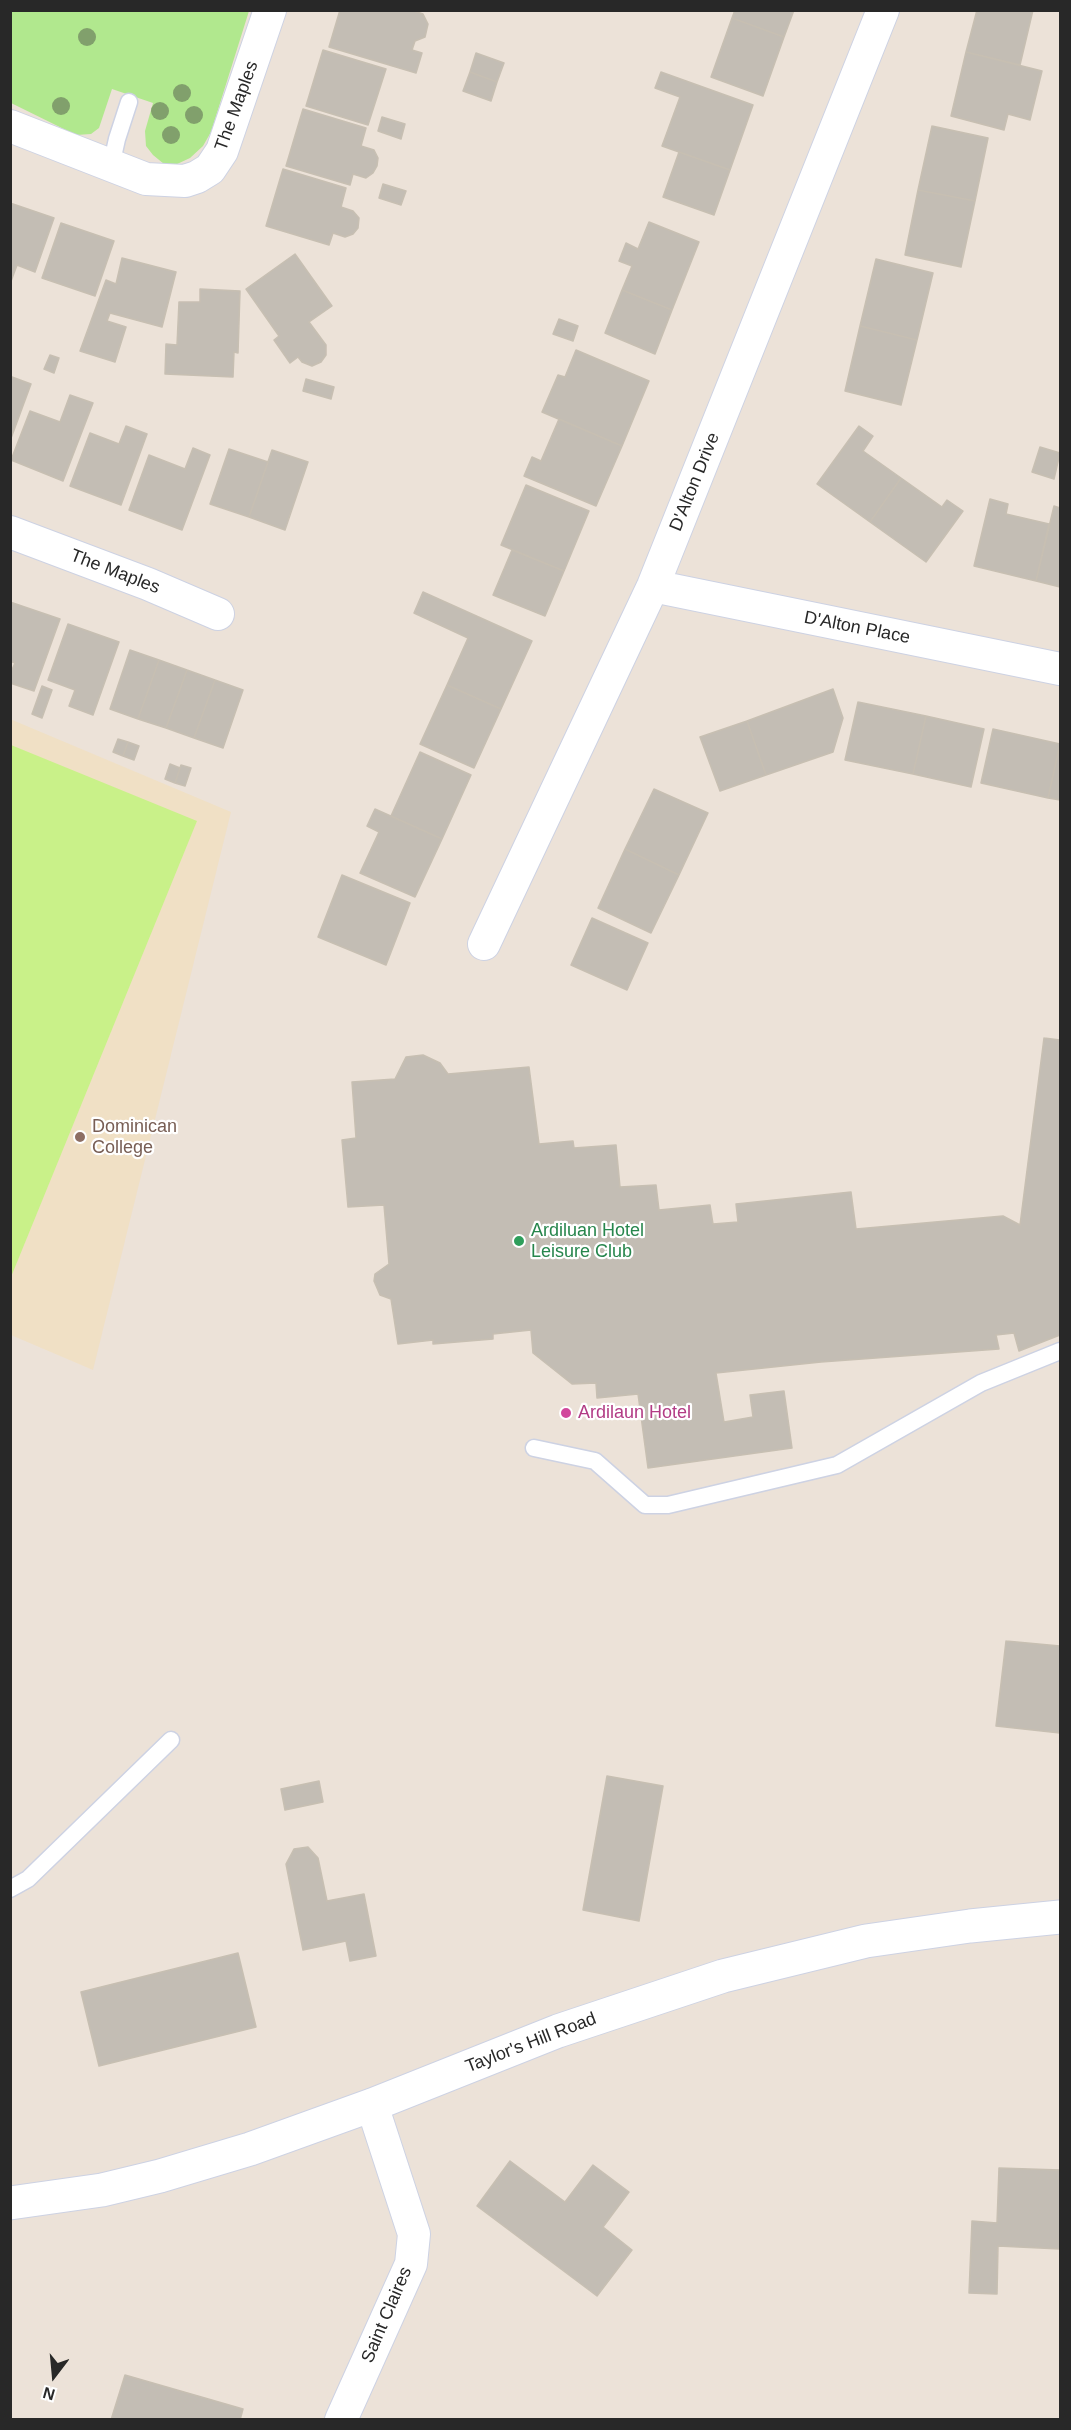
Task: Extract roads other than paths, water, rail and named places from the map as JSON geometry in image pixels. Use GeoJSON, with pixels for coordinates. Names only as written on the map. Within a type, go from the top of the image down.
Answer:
{"type":"FeatureCollection","features":[{"type":"Feature","properties":{"kind":"main road","name":"Taylor's Hill Road"},"geometry":{"type":"LineString","coordinates":[[10,2203],[102,2190],[160,2176],[250,2149],[372,2105],[558,2031],[734,1973],[866,1941],[970,1926],[1060,1917]]}},
{"type":"Feature","properties":{"kind":"street","name":"The Maples"},"geometry":{"type":"LineString","coordinates":[[10,126],[146,179],[185,181],[210,169],[222,151],[235,119],[270,10]]}},
{"type":"Feature","properties":{"kind":"street","name":"D'Alton Drive"},"geometry":{"type":"LineString","coordinates":[[484,944],[653,586],[883,10]]}},
{"type":"Feature","properties":{"kind":"street","name":"The Maples"},"geometry":{"type":"LineString","coordinates":[[10,532],[148,584],[218,614]]}},
{"type":"Feature","properties":{"kind":"street","name":"D'Alton Place"},"geometry":{"type":"LineString","coordinates":[[653,586],[1060,669]]}},
{"type":"Feature","properties":{"kind":"street","name":"Saint Claires"},"geometry":{"type":"LineString","coordinates":[[341,2420],[411,2264],[414,2234],[372,2105]]}},
{"type":"Feature","properties":{"kind":"lane"},"geometry":{"type":"LineString","coordinates":[[111,166],[129,102]]}},
{"type":"Feature","properties":{"kind":"lane"},"geometry":{"type":"LineString","coordinates":[[534,1448],[595,1461],[634,1498],[645,1505],[668,1504],[837,1465],[981,1383],[1060,1351]]}},
{"type":"Feature","properties":{"kind":"lane"},"geometry":{"type":"LineString","coordinates":[[10,1889],[28,1879],[171,1740]]}},
{"type":"Feature","properties":{"kind":"place","name":"Dominican College"},"geometry":{"type":"Point","coordinates":[80,1137]}},
{"type":"Feature","properties":{"kind":"place","name":"Ardiluan Hotel Leisure Club"},"geometry":{"type":"Point","coordinates":[519,1241]}},
{"type":"Feature","properties":{"kind":"place","name":"Ardilaun Hotel"},"geometry":{"type":"Point","coordinates":[566,1413]}}]}
